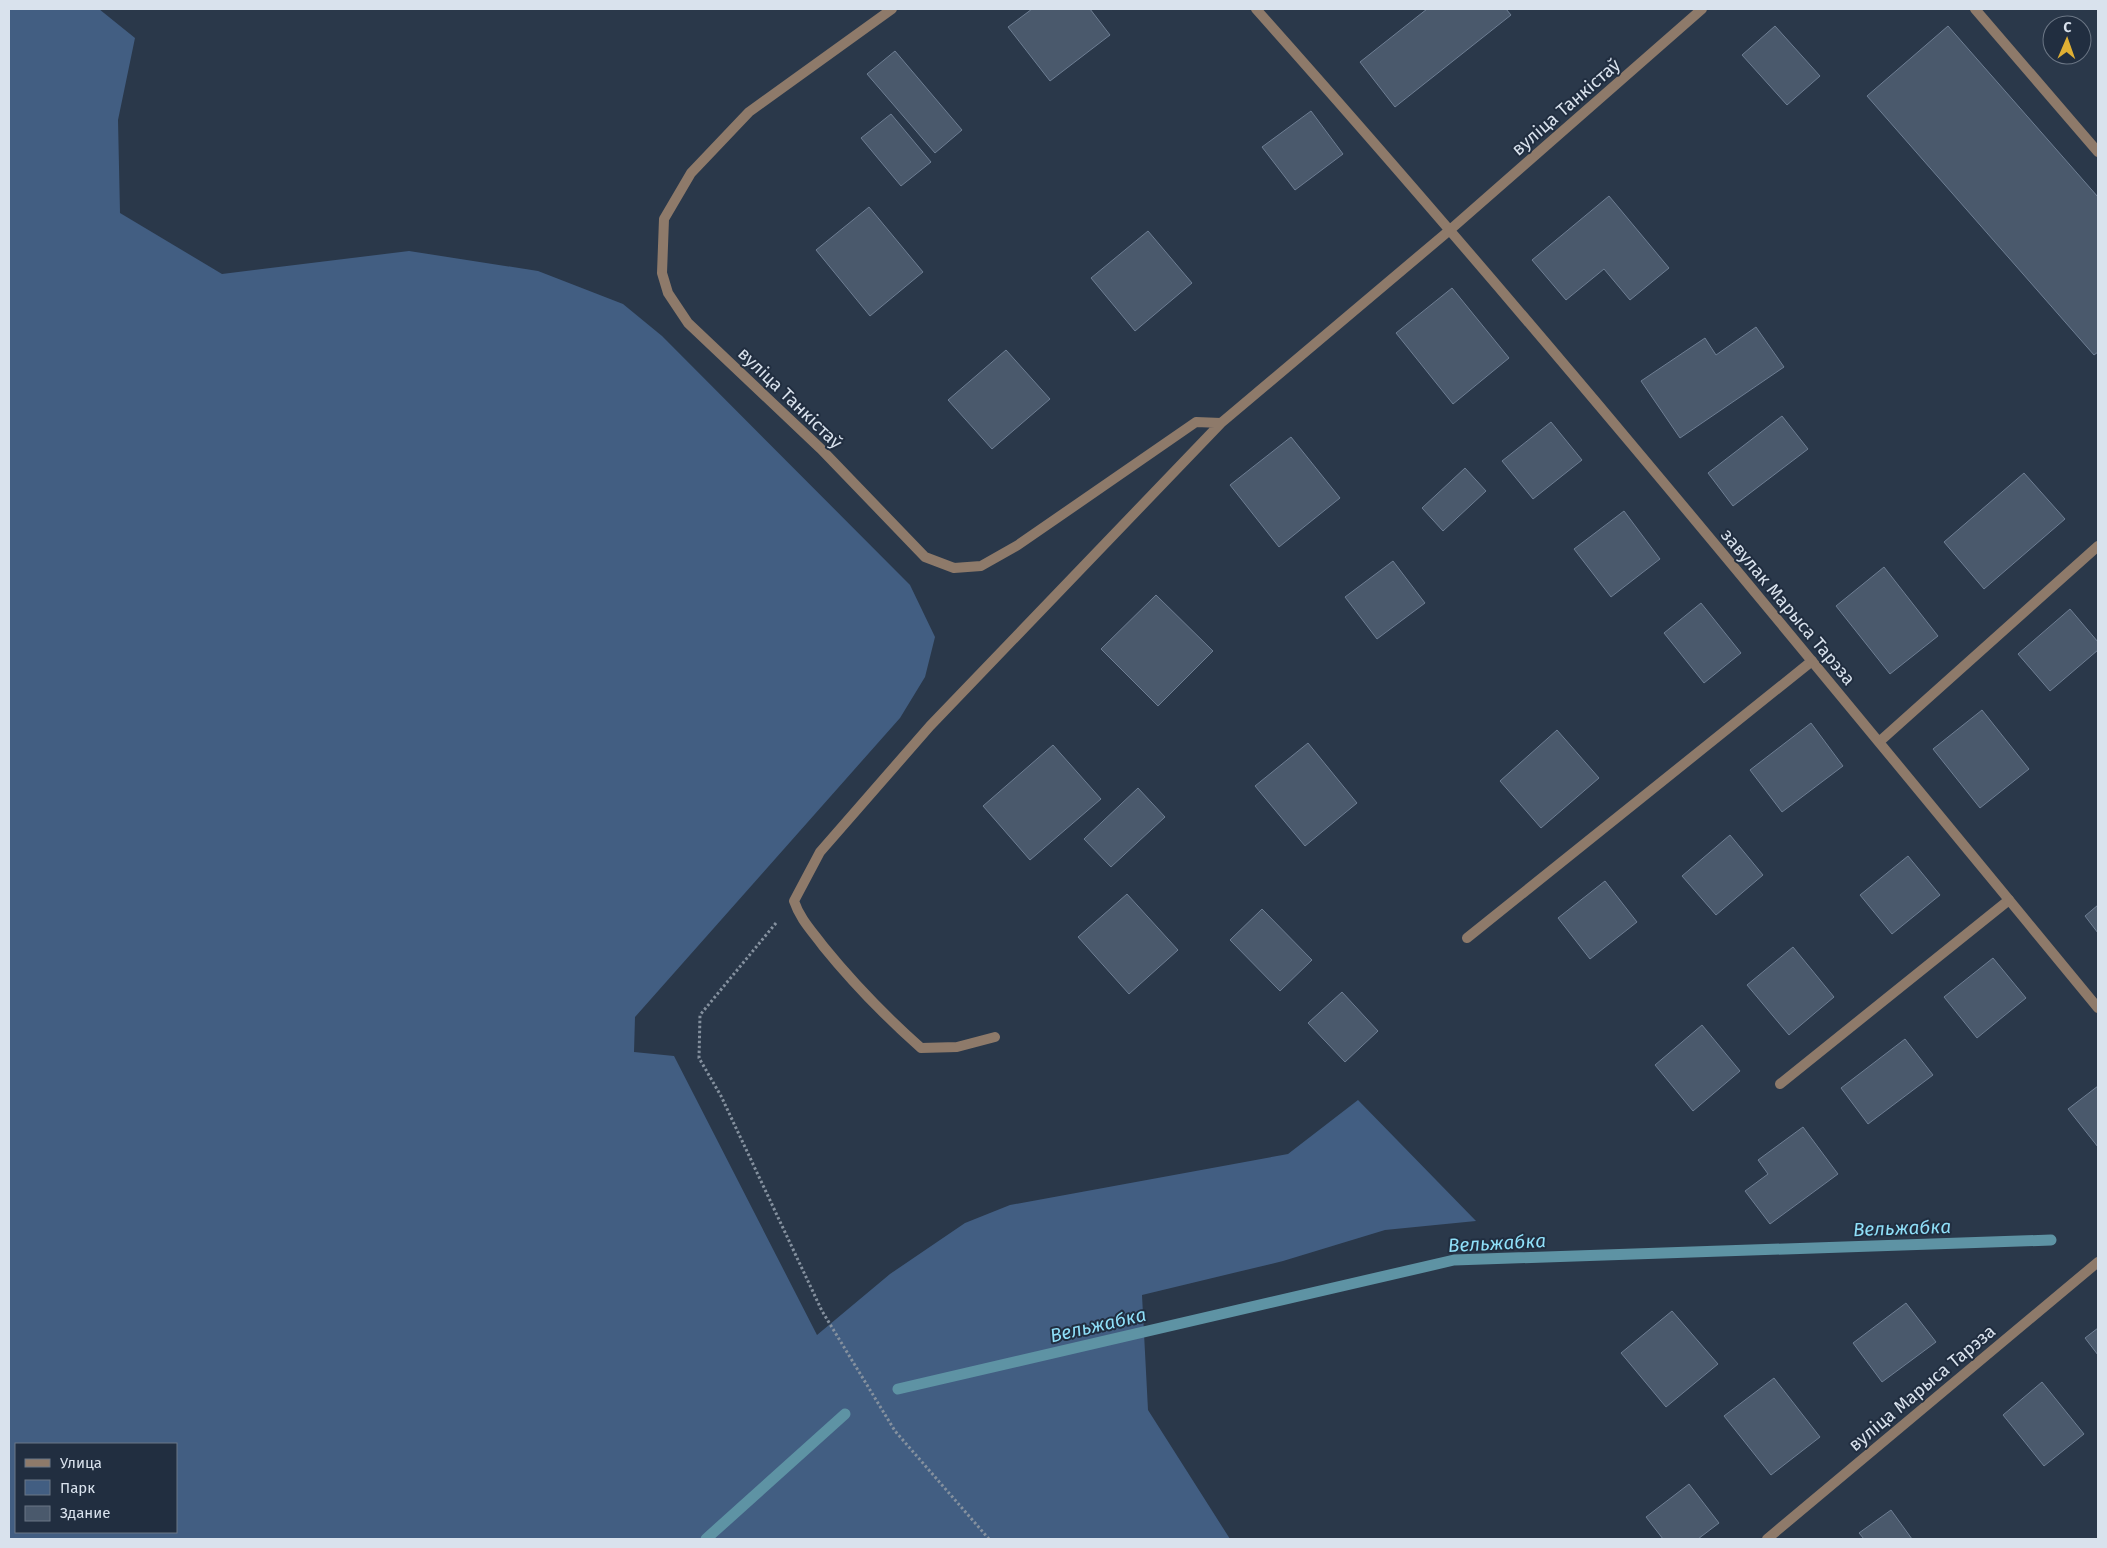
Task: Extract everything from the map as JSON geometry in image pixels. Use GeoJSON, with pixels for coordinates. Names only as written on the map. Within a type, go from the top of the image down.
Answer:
{"type":"FeatureCollection","features":[{"type":"Feature","properties":{"kind":"street","name":"вуліца Танкістаў"},"geometry":{"type":"LineString","coordinates":[[892,9],[749,112],[691,173],[664,219],[662,273],[668,293],[688,323],[821,449],[925,557],[954,568],[981,566],[1018,545],[1196,422],[1221,424]]}},
{"type":"Feature","properties":{"kind":"street"},"geometry":{"type":"LineString","coordinates":[[1256,9],[1450,229]]}},
{"type":"Feature","properties":{"kind":"street","name":"вуліца Танкістаў"},"geometry":{"type":"LineString","coordinates":[[794,901],[820,852],[930,726],[1221,424],[1450,229],[1702,9]]}},
{"type":"Feature","properties":{"kind":"street"},"geometry":{"type":"LineString","coordinates":[[1975,9],[2098,152]]}},
{"type":"Feature","properties":{"kind":"street","name":"завулак Марыса Тарэза"},"geometry":{"type":"LineString","coordinates":[[1450,229],[1812,661],[2098,1008]]}},
{"type":"Feature","properties":{"kind":"street"},"geometry":{"type":"LineString","coordinates":[[1879,742],[2098,546]]}},
{"type":"Feature","properties":{"kind":"street"},"geometry":{"type":"LineString","coordinates":[[1467,938],[1812,661]]}},
{"type":"Feature","properties":{"kind":"street"},"geometry":{"type":"LineString","coordinates":[[1780,1084],[2009,900]]}},
{"type":"Feature","properties":{"kind":"street"},"geometry":{"type":"LineString","coordinates":[[794,901],[799,915],[844,971],[879,1010],[921,1048],[957,1047],[995,1037]]}},
{"type":"Feature","properties":{"kind":"street","name":"вуліца Марыса Тарэза"},"geometry":{"type":"LineString","coordinates":[[1768,1539],[2098,1262]]}},
{"type":"Feature","properties":{"kind":"path"},"geometry":{"type":"LineString","coordinates":[[794,901],[700,1015],[699,1058],[721,1096],[822,1311],[895,1431],[989,1539]]}},
{"type":"Feature","properties":{"kind":"green space"},"geometry":{"type":"Polygon","coordinates":[[[9,9],[99,9],[135,38],[118,120],[120,213],[222,274],[409,251],[538,271],[623,304],[662,336],[910,585],[935,637],[925,677],[900,718],[635,1017],[634,1052],[674,1056],[817,1335],[890,1274],[965,1223],[1010,1205],[1288,1154],[1358,1100],[1476,1221],[1385,1230],[1283,1261],[1142,1295],[1148,1410],[1230,1539],[9,1539],[9,9]]]}},
{"type":"Feature","properties":{"kind":"building"},"geometry":{"type":"Polygon","coordinates":[[[1032,9],[1090,9],[1110,35],[1050,81],[1008,27],[1032,9]]]}},
{"type":"Feature","properties":{"kind":"building"},"geometry":{"type":"Polygon","coordinates":[[[1427,9],[1506,9],[1511,15],[1395,107],[1360,62],[1427,9]]]}},
{"type":"Feature","properties":{"kind":"building"},"geometry":{"type":"Polygon","coordinates":[[[1775,26],[1820,76],[1787,105],[1742,55],[1775,26]]]}},
{"type":"Feature","properties":{"kind":"building"},"geometry":{"type":"Polygon","coordinates":[[[1948,26],[2098,197],[2098,352],[2094,355],[1867,96],[1948,26]]]}},
{"type":"Feature","properties":{"kind":"building"},"geometry":{"type":"Polygon","coordinates":[[[895,51],[962,130],[935,153],[867,74],[895,51]]]}},
{"type":"Feature","properties":{"kind":"building"},"geometry":{"type":"Polygon","coordinates":[[[1311,111],[1343,154],[1295,190],[1262,147],[1311,111]]]}},
{"type":"Feature","properties":{"kind":"building"},"geometry":{"type":"Polygon","coordinates":[[[891,114],[931,162],[901,186],[861,138],[891,114]]]}},
{"type":"Feature","properties":{"kind":"building"},"geometry":{"type":"Polygon","coordinates":[[[1609,196],[1669,268],[1630,300],[1604,269],[1566,300],[1532,260],[1609,196]]]}},
{"type":"Feature","properties":{"kind":"building"},"geometry":{"type":"Polygon","coordinates":[[[869,207],[923,272],[870,316],[816,250],[869,207]]]}},
{"type":"Feature","properties":{"kind":"building"},"geometry":{"type":"Polygon","coordinates":[[[1148,231],[1192,283],[1135,331],[1091,278],[1148,231]]]}},
{"type":"Feature","properties":{"kind":"building"},"geometry":{"type":"Polygon","coordinates":[[[1452,288],[1509,358],[1453,404],[1396,333],[1452,288]]]}},
{"type":"Feature","properties":{"kind":"building"},"geometry":{"type":"Polygon","coordinates":[[[1756,327],[1784,367],[1680,438],[1641,381],[1705,338],[1716,355],[1756,327]]]}},
{"type":"Feature","properties":{"kind":"building"},"geometry":{"type":"Polygon","coordinates":[[[1006,350],[1050,399],[992,449],[948,400],[1006,350]]]}},
{"type":"Feature","properties":{"kind":"building"},"geometry":{"type":"Polygon","coordinates":[[[1782,416],[1808,449],[1733,506],[1708,473],[1782,416]]]}},
{"type":"Feature","properties":{"kind":"building"},"geometry":{"type":"Polygon","coordinates":[[[1551,422],[1582,460],[1533,499],[1502,461],[1551,422]]]}},
{"type":"Feature","properties":{"kind":"building"},"geometry":{"type":"Polygon","coordinates":[[[1291,437],[1340,498],[1279,547],[1230,485],[1291,437]]]}},
{"type":"Feature","properties":{"kind":"building"},"geometry":{"type":"Polygon","coordinates":[[[1465,468],[1486,491],[1443,531],[1422,508],[1465,468]]]}},
{"type":"Feature","properties":{"kind":"building"},"geometry":{"type":"Polygon","coordinates":[[[2024,473],[2065,519],[1984,589],[1944,542],[2024,473]]]}},
{"type":"Feature","properties":{"kind":"building"},"geometry":{"type":"Polygon","coordinates":[[[1624,511],[1660,559],[1611,597],[1574,549],[1624,511]]]}},
{"type":"Feature","properties":{"kind":"building"},"geometry":{"type":"Polygon","coordinates":[[[1393,561],[1425,603],[1377,639],[1345,597],[1393,561]]]}},
{"type":"Feature","properties":{"kind":"building"},"geometry":{"type":"Polygon","coordinates":[[[1884,567],[1938,636],[1890,674],[1836,606],[1884,567]]]}},
{"type":"Feature","properties":{"kind":"building"},"geometry":{"type":"Polygon","coordinates":[[[1156,595],[1213,651],[1158,706],[1101,649],[1156,595]]]}},
{"type":"Feature","properties":{"kind":"building"},"geometry":{"type":"Polygon","coordinates":[[[1701,603],[1741,653],[1704,683],[1664,633],[1701,603]]]}},
{"type":"Feature","properties":{"kind":"building"},"geometry":{"type":"Polygon","coordinates":[[[2070,609],[2098,642],[2098,650],[2050,691],[2018,654],[2070,609]]]}},
{"type":"Feature","properties":{"kind":"building"},"geometry":{"type":"Polygon","coordinates":[[[1982,710],[2029,769],[1980,808],[1933,749],[1982,710]]]}},
{"type":"Feature","properties":{"kind":"building"},"geometry":{"type":"Polygon","coordinates":[[[1811,723],[1843,766],[1782,812],[1750,770],[1811,723]]]}},
{"type":"Feature","properties":{"kind":"building"},"geometry":{"type":"Polygon","coordinates":[[[1557,730],[1599,778],[1541,828],[1500,781],[1557,730]]]}},
{"type":"Feature","properties":{"kind":"building"},"geometry":{"type":"Polygon","coordinates":[[[1308,743],[1357,803],[1305,846],[1255,786],[1308,743]]]}},
{"type":"Feature","properties":{"kind":"building"},"geometry":{"type":"Polygon","coordinates":[[[1053,745],[1101,799],[1030,860],[983,806],[1053,745]]]}},
{"type":"Feature","properties":{"kind":"building"},"geometry":{"type":"Polygon","coordinates":[[[1138,788],[1165,817],[1111,867],[1084,839],[1138,788]]]}},
{"type":"Feature","properties":{"kind":"building"},"geometry":{"type":"Polygon","coordinates":[[[1730,835],[1763,875],[1716,915],[1682,876],[1730,835]]]}},
{"type":"Feature","properties":{"kind":"building"},"geometry":{"type":"Polygon","coordinates":[[[1908,856],[1940,895],[1892,934],[1860,895],[1908,856]]]}},
{"type":"Feature","properties":{"kind":"building"},"geometry":{"type":"Polygon","coordinates":[[[1605,881],[1637,922],[1590,959],[1558,918],[1605,881]]]}},
{"type":"Feature","properties":{"kind":"building"},"geometry":{"type":"Polygon","coordinates":[[[1127,894],[1178,950],[1129,994],[1078,937],[1127,894]]]}},
{"type":"Feature","properties":{"kind":"building"},"geometry":{"type":"Polygon","coordinates":[[[2098,905],[2098,933],[2085,916],[2098,905]]]}},
{"type":"Feature","properties":{"kind":"building"},"geometry":{"type":"Polygon","coordinates":[[[1262,909],[1312,960],[1280,991],[1230,940],[1262,909]]]}},
{"type":"Feature","properties":{"kind":"building"},"geometry":{"type":"Polygon","coordinates":[[[1793,947],[1834,997],[1789,1035],[1747,985],[1793,947]]]}},
{"type":"Feature","properties":{"kind":"building"},"geometry":{"type":"Polygon","coordinates":[[[1993,958],[2026,998],[1977,1038],[1944,997],[1993,958]]]}},
{"type":"Feature","properties":{"kind":"building"},"geometry":{"type":"Polygon","coordinates":[[[1342,992],[1378,1031],[1345,1062],[1308,1023],[1342,992]]]}},
{"type":"Feature","properties":{"kind":"building"},"geometry":{"type":"Polygon","coordinates":[[[1702,1025],[1740,1071],[1693,1111],[1655,1065],[1702,1025]]]}},
{"type":"Feature","properties":{"kind":"building"},"geometry":{"type":"Polygon","coordinates":[[[1905,1039],[1933,1075],[1868,1124],[1841,1088],[1905,1039]]]}},
{"type":"Feature","properties":{"kind":"building"},"geometry":{"type":"Polygon","coordinates":[[[2098,1086],[2098,1147],[2068,1109],[2098,1086]]]}},
{"type":"Feature","properties":{"kind":"building"},"geometry":{"type":"Polygon","coordinates":[[[1803,1127],[1838,1174],[1770,1224],[1745,1191],[1768,1174],[1758,1160],[1803,1127]]]}},
{"type":"Feature","properties":{"kind":"building"},"geometry":{"type":"Polygon","coordinates":[[[1906,1303],[1936,1342],[1882,1382],[1853,1343],[1906,1303]]]}},
{"type":"Feature","properties":{"kind":"building"},"geometry":{"type":"Polygon","coordinates":[[[1672,1311],[1718,1364],[1666,1407],[1621,1353],[1672,1311]]]}},
{"type":"Feature","properties":{"kind":"building"},"geometry":{"type":"Polygon","coordinates":[[[2098,1328],[2098,1355],[2085,1338],[2098,1328]]]}},
{"type":"Feature","properties":{"kind":"building"},"geometry":{"type":"Polygon","coordinates":[[[1774,1378],[1820,1437],[1771,1475],[1724,1416],[1774,1378]]]}},
{"type":"Feature","properties":{"kind":"building"},"geometry":{"type":"Polygon","coordinates":[[[2042,1382],[2084,1434],[2044,1466],[2003,1415],[2042,1382]]]}},
{"type":"Feature","properties":{"kind":"building"},"geometry":{"type":"Polygon","coordinates":[[[1689,1484],[1719,1523],[1698,1539],[1663,1539],[1646,1517],[1689,1484]]]}},
{"type":"Feature","properties":{"kind":"building"},"geometry":{"type":"Polygon","coordinates":[[[1891,1510],[1912,1539],[1864,1539],[1859,1533],[1891,1510]]]}},
{"type":"Feature","properties":{"kind":"waterway","name":"Вельжабка"},"geometry":{"type":"LineString","coordinates":[[898,1389],[1454,1260],[2051,1240]]}},
{"type":"Feature","properties":{"kind":"waterway","name":"Вельжабка"},"geometry":{"type":"LineString","coordinates":[[706,1539],[845,1414]]}}]}
